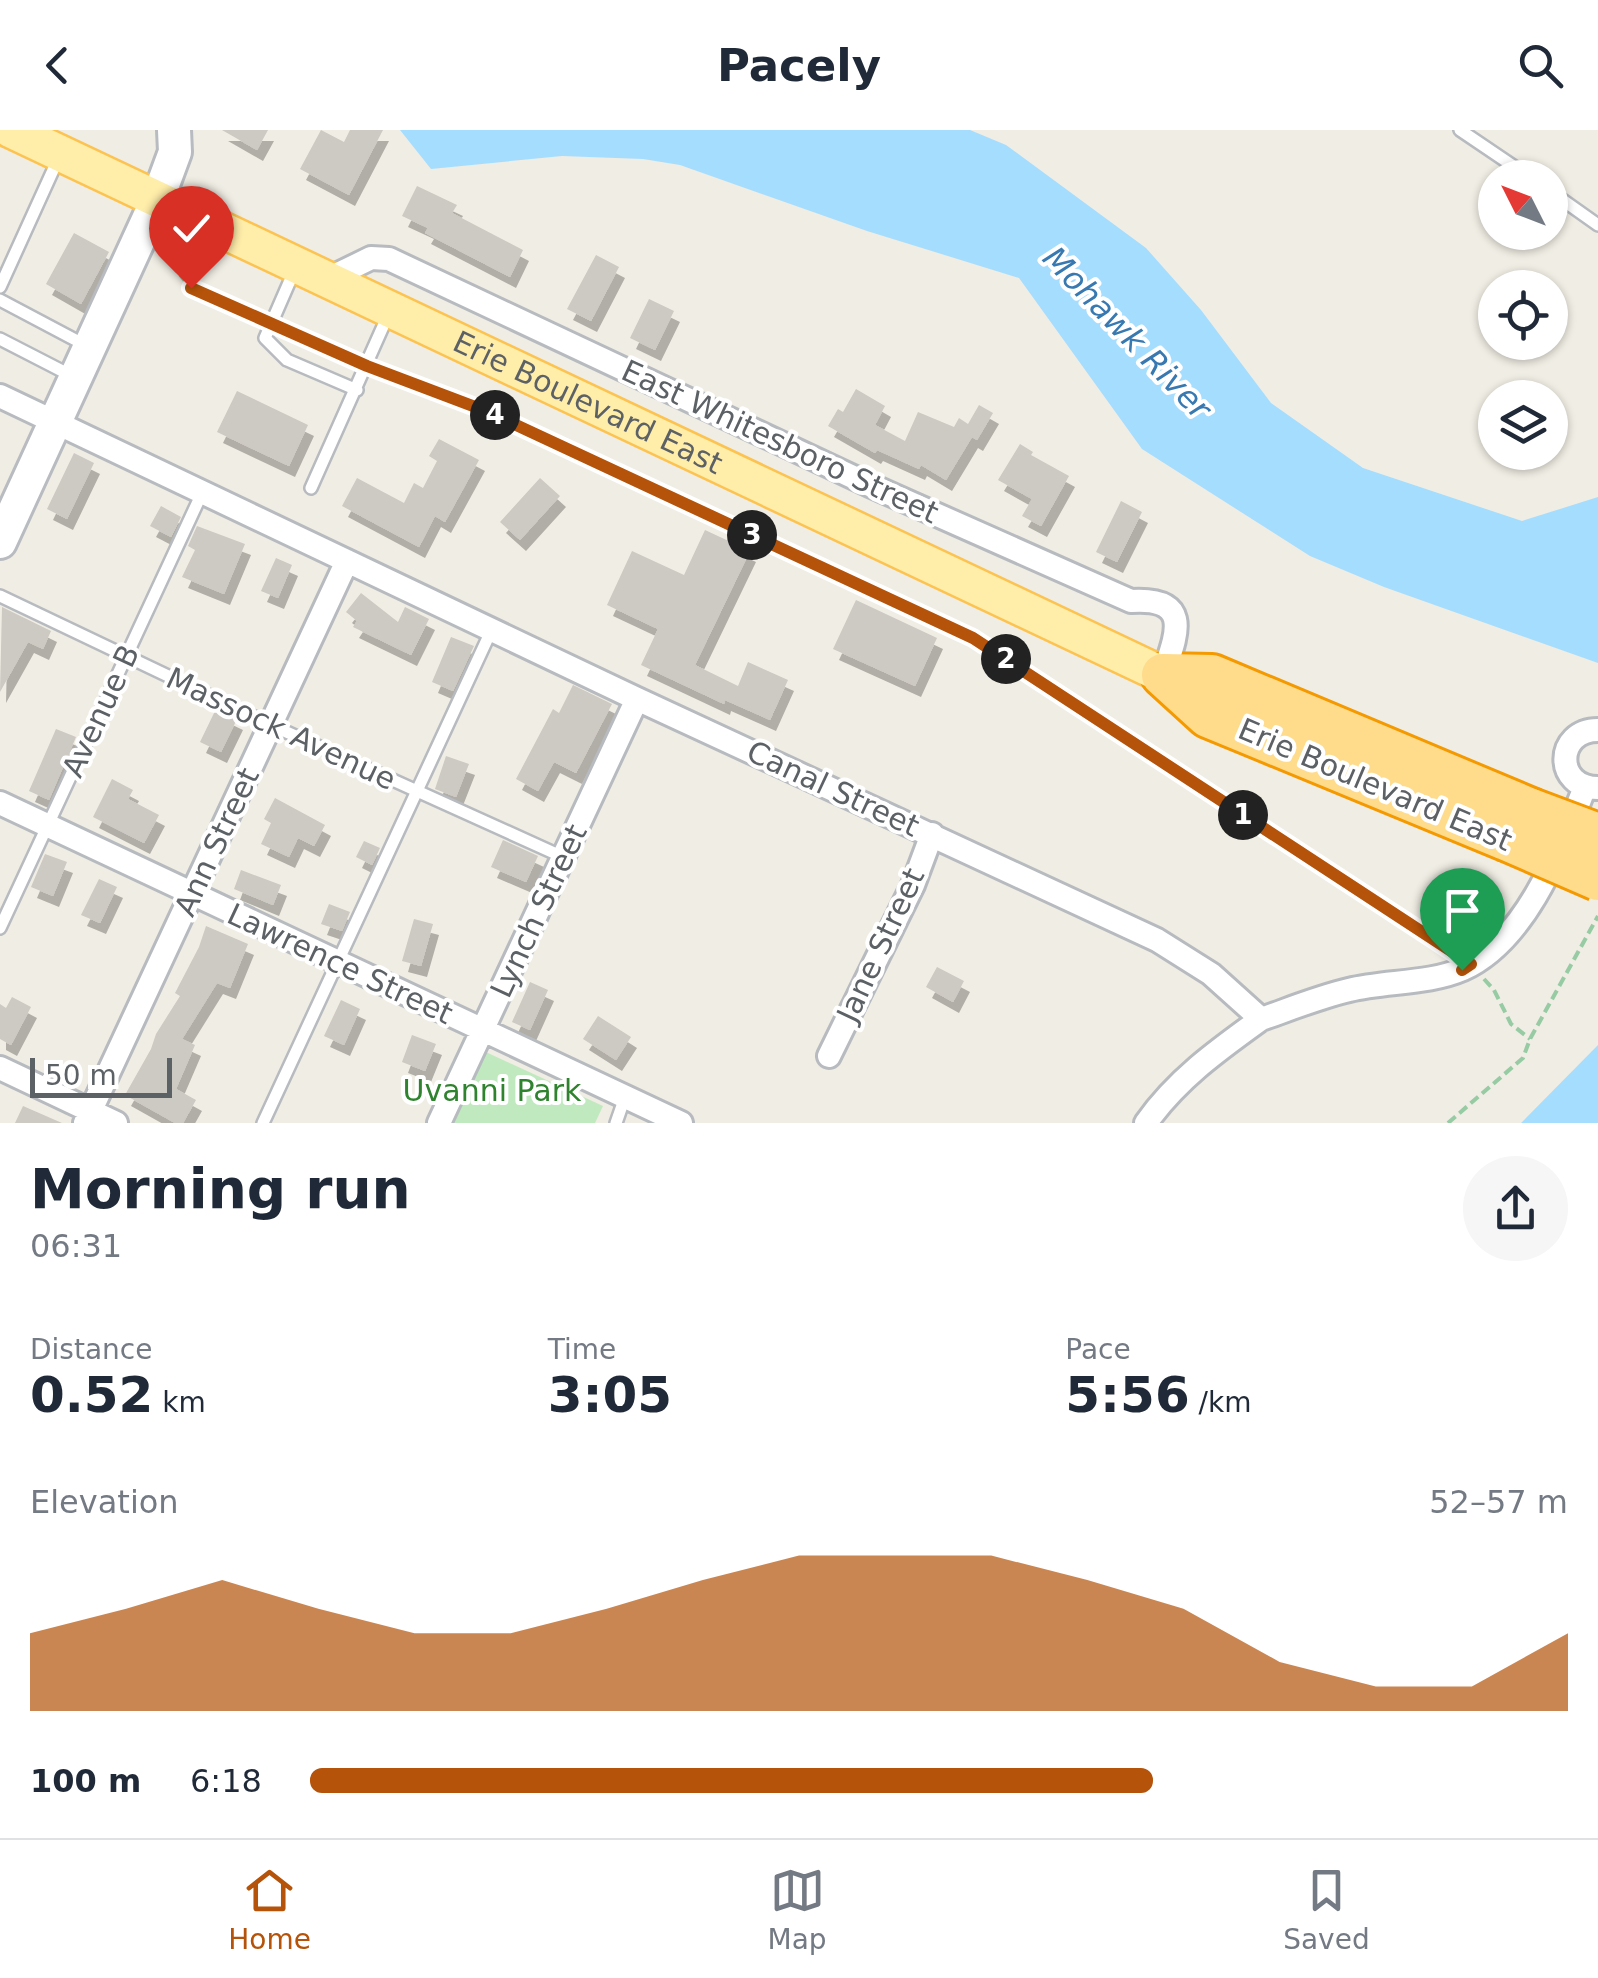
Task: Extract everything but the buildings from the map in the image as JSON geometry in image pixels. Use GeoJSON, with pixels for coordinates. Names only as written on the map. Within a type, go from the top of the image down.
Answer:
{"type":"FeatureCollection","features":[{"type":"Feature","properties":{"kind":"highway","name":"Erie Boulevard East"},"geometry":{"type":"LineString","coordinates":[[1163,675],[1208,716],[1518,824],[1598,835]]}},
{"type":"Feature","properties":{"kind":"highway","name":"Erie Boulevard East"},"geometry":{"type":"LineString","coordinates":[[1518,824],[1598,879]]}},
{"type":"Feature","properties":{"kind":"main road","name":"Erie Boulevard East"},"geometry":{"type":"LineString","coordinates":[[11,130],[1163,675]]}},
{"type":"Feature","properties":{"kind":"street"},"geometry":{"type":"LineString","coordinates":[[0,542],[158,198],[175,152],[174,130]]}},
{"type":"Feature","properties":{"kind":"street","name":"East Whitesboro Street"},"geometry":{"type":"LineString","coordinates":[[312,272],[371,258],[389,259],[872,486],[1131,601],[1162,604],[1175,616],[1178,628],[1163,675]]}},
{"type":"Feature","properties":{"kind":"street","name":"Canal Street"},"geometry":{"type":"LineString","coordinates":[[0,396],[637,699],[1158,940],[1211,974],[1261,1019]]}},
{"type":"Feature","properties":{"kind":"street","name":"Ann Street"},"geometry":{"type":"LineString","coordinates":[[88,1117],[348,561]]}},
{"type":"Feature","properties":{"kind":"street","name":"Lynch Street"},"geometry":{"type":"LineString","coordinates":[[439,1123],[637,699]]}},
{"type":"Feature","properties":{"kind":"street"},"geometry":{"type":"LineString","coordinates":[[1146,1123],[1195,1068],[1261,1019],[1348,990],[1462,970],[1499,946],[1514,930],[1592,788],[1570,776],[1565,757],[1572,739],[1598,730]]}},
{"type":"Feature","properties":{"kind":"street","name":"Lawrence Street"},"geometry":{"type":"LineString","coordinates":[[0,804],[681,1123]]}},
{"type":"Feature","properties":{"kind":"street","name":"Jane Street"},"geometry":{"type":"LineString","coordinates":[[828,1056],[913,885],[932,834]]}},
{"type":"Feature","properties":{"kind":"street"},"geometry":{"type":"LineString","coordinates":[[0,1068],[88,1117],[116,1123]]}},
{"type":"Feature","properties":{"kind":"lane"},"geometry":{"type":"LineString","coordinates":[[1460,130],[1504,160]]}},
{"type":"Feature","properties":{"kind":"lane"},"geometry":{"type":"LineString","coordinates":[[0,286],[61,153]]}},
{"type":"Feature","properties":{"kind":"lane"},"geometry":{"type":"LineString","coordinates":[[1568,204],[1598,226]]}},
{"type":"Feature","properties":{"kind":"lane"},"geometry":{"type":"LineString","coordinates":[[312,272],[265,338],[287,360],[357,390]]}},
{"type":"Feature","properties":{"kind":"lane"},"geometry":{"type":"LineString","coordinates":[[0,300],[90,347]]}},
{"type":"Feature","properties":{"kind":"lane"},"geometry":{"type":"LineString","coordinates":[[311,488],[392,308]]}},
{"type":"Feature","properties":{"kind":"lane"},"geometry":{"type":"LineString","coordinates":[[0,339],[76,378]]}},
{"type":"Feature","properties":{"kind":"lane","name":"Avenue B"},"geometry":{"type":"LineString","coordinates":[[0,928],[202,493]]}},
{"type":"Feature","properties":{"kind":"lane","name":"Massock Avenue"},"geometry":{"type":"LineString","coordinates":[[0,596],[564,858]]}},
{"type":"Feature","properties":{"kind":"lane"},"geometry":{"type":"LineString","coordinates":[[263,1123],[492,629]]}},
{"type":"Feature","properties":{"kind":"lane"},"geometry":{"type":"LineString","coordinates":[[616,1123],[625,1097]]}},
{"type":"Feature","properties":{"kind":"path"},"geometry":{"type":"LineString","coordinates":[[161,252],[191,288],[367,366],[486,411],[973,638],[1471,964],[1494,990],[1511,1024],[1530,1040]]}},
{"type":"Feature","properties":{"kind":"path"},"geometry":{"type":"LineString","coordinates":[[1448,1123],[1523,1058],[1598,916]]}},
{"type":"Feature","properties":{"kind":"green space","name":"Uvanni Park"},"geometry":{"type":"Polygon","coordinates":[[[475,1047],[603,1106],[595,1123],[439,1123],[475,1047]]]}},
{"type":"Feature","properties":{"kind":"water","name":"Mohawk River"},"geometry":{"type":"Polygon","coordinates":[[[400,130],[970,130],[1006,145],[1146,248],[1201,310],[1271,403],[1363,468],[1522,521],[1598,497],[1598,663],[1384,587],[1310,556],[1142,449],[1019,278],[867,231],[680,165],[643,159],[562,156],[431,169],[400,130]]]}},
{"type":"Feature","properties":{"kind":"water"},"geometry":{"type":"Polygon","coordinates":[[[1598,1045],[1598,1123],[1521,1123],[1598,1045]]]}},
{"type":"Feature","properties":{"kind":"route"},"geometry":{"type":"LineString","coordinates":[[191,288],[367,366],[486,411],[973,638],[1471,964],[1462,970]]}}]}
